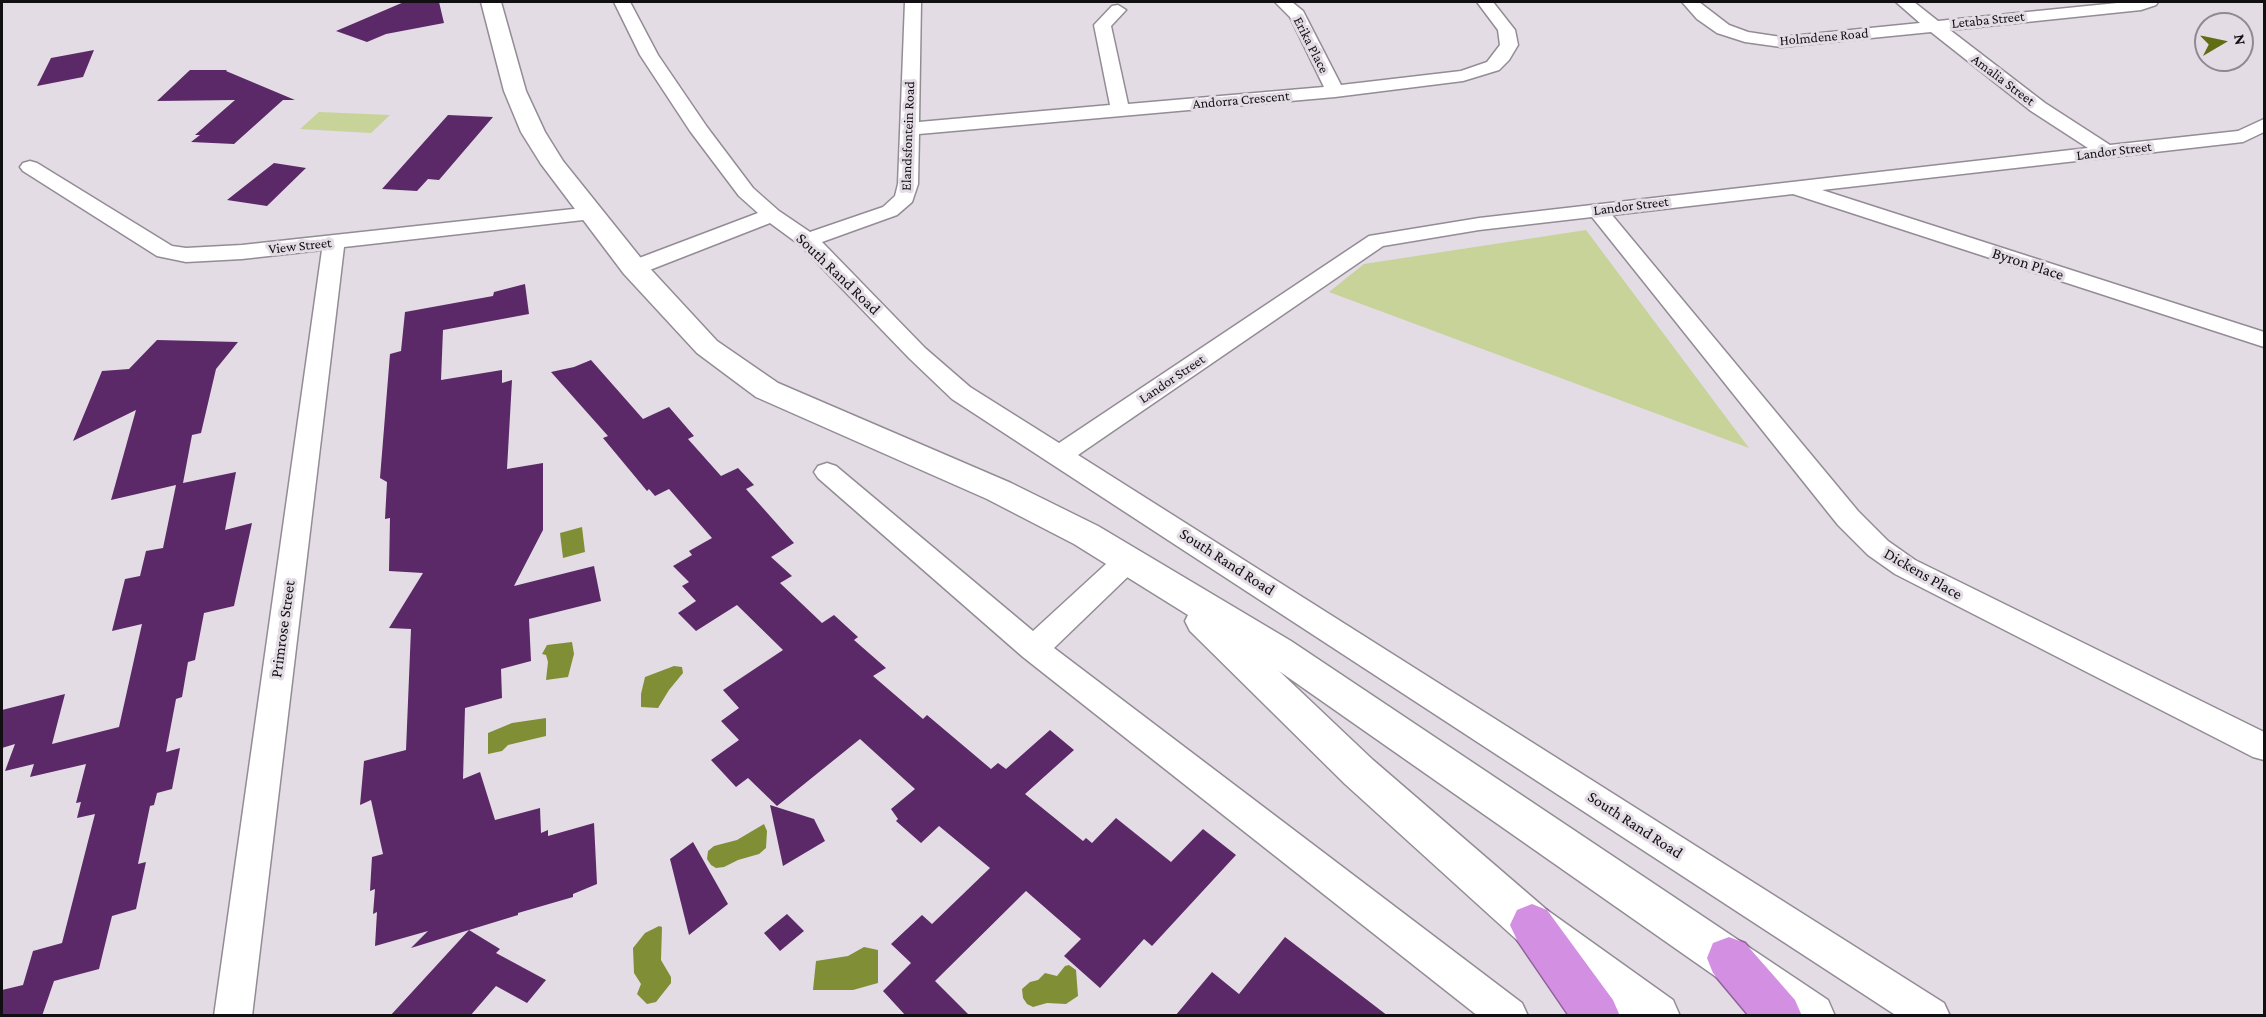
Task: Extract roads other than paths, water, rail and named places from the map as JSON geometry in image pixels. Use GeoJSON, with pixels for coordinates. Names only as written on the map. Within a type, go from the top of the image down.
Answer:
{"type":"FeatureCollection","features":[{"type":"Feature","properties":{"kind":"highway"},"geometry":{"type":"LineString","coordinates":[[1532,925],[1597,1016]]}},
{"type":"Feature","properties":{"kind":"highway"},"geometry":{"type":"LineString","coordinates":[[1729,958],[1779,1016]]}},
{"type":"Feature","properties":{"kind":"main road"},"geometry":{"type":"LineString","coordinates":[[491,2],[515,92],[529,124],[554,164],[634,268],[706,347],[767,390],[999,491],[1086,535],[1128,560],[1167,586],[1278,651],[1812,1016]]}},
{"type":"Feature","properties":{"kind":"main road"},"geometry":{"type":"LineString","coordinates":[[1167,586],[1359,772],[1532,925],[1657,1016]]}},
{"type":"Feature","properties":{"kind":"street","name":"South Rand Road"},"geometry":{"type":"LineString","coordinates":[[622,2],[649,55],[700,131],[746,192],[772,215],[808,240],[938,373],[962,393],[1931,1016]]}},
{"type":"Feature","properties":{"kind":"street","name":"Elandsfontein Road"},"geometry":{"type":"LineString","coordinates":[[808,240],[890,211],[906,198],[913,2]]}},
{"type":"Feature","properties":{"kind":"street","name":"Erika Place"},"geometry":{"type":"LineString","coordinates":[[1283,2],[1297,15],[1335,92]]}},
{"type":"Feature","properties":{"kind":"street","name":"Andorra Crescent"},"geometry":{"type":"LineString","coordinates":[[909,129],[1335,92],[1463,76],[1493,66],[1507,51],[1509,38],[1485,2]]}},
{"type":"Feature","properties":{"kind":"street","name":"Holmdene Road"},"geometry":{"type":"LineString","coordinates":[[1690,2],[1703,15],[1723,29],[1766,41],[1780,42],[1934,26]]}},
{"type":"Feature","properties":{"kind":"street","name":"Amalia Street"},"geometry":{"type":"LineString","coordinates":[[1904,2],[2038,107],[2107,152]]}},
{"type":"Feature","properties":{"kind":"street","name":"Letaba Street"},"geometry":{"type":"LineString","coordinates":[[1934,26],[2141,5],[2150,2]]}},
{"type":"Feature","properties":{"kind":"street"},"geometry":{"type":"LineString","coordinates":[[1118,10],[1102,25],[1120,111]]}},
{"type":"Feature","properties":{"kind":"street","name":"Landor Street"},"geometry":{"type":"LineString","coordinates":[[1060,455],[1377,241],[1458,227],[1598,210],[2243,136],[2265,125]]}},
{"type":"Feature","properties":{"kind":"street"},"geometry":{"type":"LineString","coordinates":[[2243,136],[2265,150]]}},
{"type":"Feature","properties":{"kind":"street","name":"View Street"},"geometry":{"type":"LineString","coordinates":[[30,167],[165,251],[173,253],[217,255],[592,213]]}},
{"type":"Feature","properties":{"kind":"street","name":"Byron Place"},"geometry":{"type":"LineString","coordinates":[[1791,187],[2265,340]]}},
{"type":"Feature","properties":{"kind":"street","name":"Dickens Place"},"geometry":{"type":"LineString","coordinates":[[1598,210],[1848,518],[1878,548],[1905,567],[2265,747]]}},
{"type":"Feature","properties":{"kind":"street"},"geometry":{"type":"LineString","coordinates":[[634,268],[772,215]]}},
{"type":"Feature","properties":{"kind":"street","name":"Primrose Street"},"geometry":{"type":"LineString","coordinates":[[233,1016],[334,242]]}},
{"type":"Feature","properties":{"kind":"street"},"geometry":{"type":"LineString","coordinates":[[827,472],[1034,649],[1507,1014]]}},
{"type":"Feature","properties":{"kind":"street"},"geometry":{"type":"LineString","coordinates":[[1034,649],[1128,560]]}}]}
